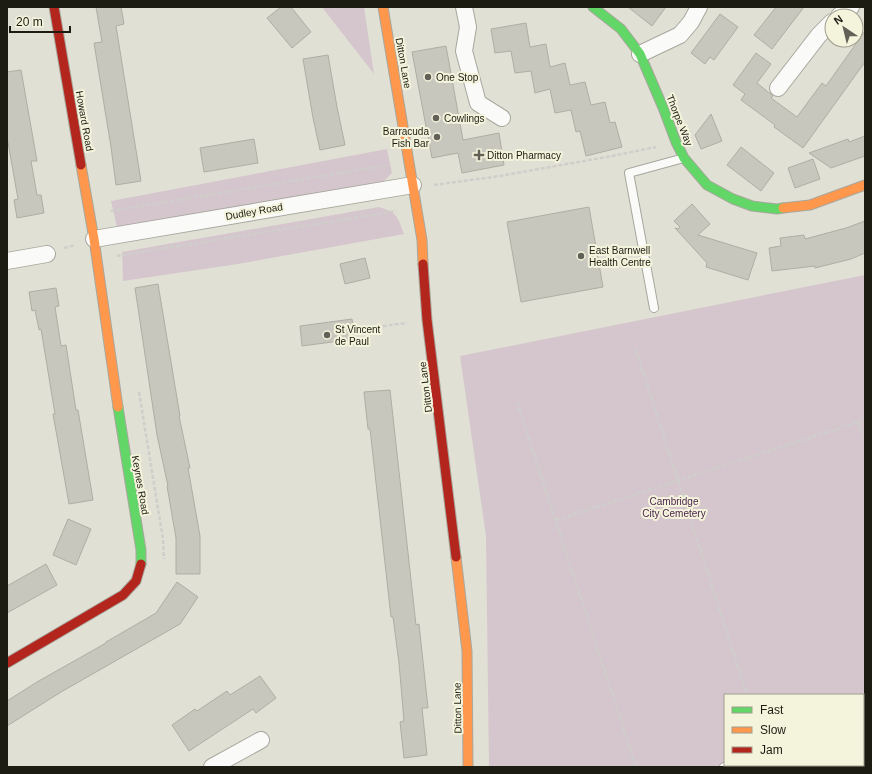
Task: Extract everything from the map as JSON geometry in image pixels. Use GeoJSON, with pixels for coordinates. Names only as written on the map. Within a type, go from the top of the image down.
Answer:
{"type":"FeatureCollection","features":[{"type":"Feature","properties":{"kind":"street","name":"Howard Road"},"geometry":{"type":"LineString","coordinates":[[54,7],[94,239]]}},
{"type":"Feature","properties":{"kind":"street","name":"Ditton Lane"},"geometry":{"type":"LineString","coordinates":[[383,7],[422,240],[427,320],[467,652],[468,767]]}},
{"type":"Feature","properties":{"kind":"street"},"geometry":{"type":"LineString","coordinates":[[464,7],[468,27],[464,51],[478,103],[502,118]]}},
{"type":"Feature","properties":{"kind":"street","name":"Thorpe Way"},"geometry":{"type":"LineString","coordinates":[[593,7],[621,29],[640,54],[654,84],[676,142],[684,158],[707,185],[734,199],[752,206],[777,210],[810,206],[865,185]]}},
{"type":"Feature","properties":{"kind":"street"},"geometry":{"type":"LineString","coordinates":[[640,54],[680,35],[691,22],[699,7]]}},
{"type":"Feature","properties":{"kind":"street"},"geometry":{"type":"LineString","coordinates":[[778,88],[824,30]]}},
{"type":"Feature","properties":{"kind":"street","name":"Dudley Road"},"geometry":{"type":"LineString","coordinates":[[94,239],[413,184]]}},
{"type":"Feature","properties":{"kind":"street","name":"Keynes Road"},"geometry":{"type":"LineString","coordinates":[[7,663],[132,588],[138,578],[142,565],[141,550],[123,446],[94,239]]}},
{"type":"Feature","properties":{"kind":"street"},"geometry":{"type":"LineString","coordinates":[[7,261],[47,254]]}},
{"type":"Feature","properties":{"kind":"street"},"geometry":{"type":"LineString","coordinates":[[212,767],[261,740]]}},
{"type":"Feature","properties":{"kind":"lane"},"geometry":{"type":"LineString","coordinates":[[654,308],[629,174],[684,158]]}},
{"type":"Feature","properties":{"kind":"path"},"geometry":{"type":"LineString","coordinates":[[434,185],[500,176],[649,149],[676,142]]}},
{"type":"Feature","properties":{"kind":"path"},"geometry":{"type":"LineString","coordinates":[[108,211],[409,161]]}},
{"type":"Feature","properties":{"kind":"path"},"geometry":{"type":"LineString","coordinates":[[116,256],[396,210],[400,215]]}},
{"type":"Feature","properties":{"kind":"path"},"geometry":{"type":"LineString","coordinates":[[47,254],[94,239]]}},
{"type":"Feature","properties":{"kind":"path"},"geometry":{"type":"LineString","coordinates":[[353,330],[427,320]]}},
{"type":"Feature","properties":{"kind":"path"},"geometry":{"type":"LineString","coordinates":[[636,350],[747,694]]}},
{"type":"Feature","properties":{"kind":"path"},"geometry":{"type":"LineString","coordinates":[[518,402],[636,767]]}},
{"type":"Feature","properties":{"kind":"path"},"geometry":{"type":"LineString","coordinates":[[556,520],[865,420]]}},
{"type":"Feature","properties":{"kind":"path"},"geometry":{"type":"LineString","coordinates":[[858,422],[865,444]]}},
{"type":"Feature","properties":{"kind":"green space"},"geometry":{"type":"Polygon","coordinates":[[[322,7],[364,7],[374,74],[322,7]]]}},
{"type":"Feature","properties":{"kind":"green space"},"geometry":{"type":"Polygon","coordinates":[[[387,149],[392,173],[384,181],[374,185],[117,227],[111,201],[387,149]]]}},
{"type":"Feature","properties":{"kind":"green space"},"geometry":{"type":"Polygon","coordinates":[[[379,207],[390,211],[396,216],[404,234],[238,264],[123,281],[122,252],[379,207]]]}},
{"type":"Feature","properties":{"kind":"green space","name":"Cambridge City Cemetery"},"geometry":{"type":"Polygon","coordinates":[[[865,275],[865,767],[489,767],[486,536],[460,356],[865,275]]]}},
{"type":"Feature","properties":{"kind":"building"},"geometry":{"type":"Polygon","coordinates":[[[96,7],[121,7],[124,24],[116,26],[141,181],[116,185],[94,43],[102,42],[96,7]]]}},
{"type":"Feature","properties":{"kind":"building"},"geometry":{"type":"Polygon","coordinates":[[[281,7],[291,7],[311,32],[292,48],[267,18],[281,7]]]}},
{"type":"Feature","properties":{"kind":"building"},"geometry":{"type":"Polygon","coordinates":[[[628,7],[666,7],[652,26],[628,7]]]}},
{"type":"Feature","properties":{"kind":"building"},"geometry":{"type":"Polygon","coordinates":[[[776,7],[804,7],[772,49],[754,35],[776,7]]]}},
{"type":"Feature","properties":{"kind":"building"},"geometry":{"type":"Polygon","coordinates":[[[720,14],[738,27],[714,60],[710,57],[705,64],[691,53],[720,14]]]}},
{"type":"Feature","properties":{"kind":"building"},"geometry":{"type":"Polygon","coordinates":[[[526,23],[530,47],[546,44],[550,67],[565,63],[570,85],[585,82],[591,105],[605,102],[610,123],[615,122],[622,147],[586,156],[580,131],[576,132],[571,110],[555,113],[550,89],[535,93],[531,71],[515,73],[511,51],[495,53],[491,29],[526,23]]]}},
{"type":"Feature","properties":{"kind":"building"},"geometry":{"type":"Polygon","coordinates":[[[865,31],[865,62],[803,148],[741,100],[745,94],[733,85],[756,53],[771,64],[757,83],[773,96],[771,98],[797,117],[822,83],[826,86],[853,48],[864,48],[865,31]]]}},
{"type":"Feature","properties":{"kind":"building"},"geometry":{"type":"Polygon","coordinates":[[[446,46],[463,140],[499,133],[504,165],[462,173],[458,153],[432,158],[412,52],[446,46]]]}},
{"type":"Feature","properties":{"kind":"building"},"geometry":{"type":"Polygon","coordinates":[[[328,55],[345,145],[320,150],[303,59],[328,55]]]}},
{"type":"Feature","properties":{"kind":"building"},"geometry":{"type":"Polygon","coordinates":[[[21,70],[37,161],[31,161],[37,195],[41,195],[44,213],[17,218],[14,200],[18,199],[7,137],[7,72],[21,70]]]}},
{"type":"Feature","properties":{"kind":"building"},"geometry":{"type":"Polygon","coordinates":[[[711,114],[722,141],[701,149],[695,135],[711,114]]]}},
{"type":"Feature","properties":{"kind":"building"},"geometry":{"type":"Polygon","coordinates":[[[865,136],[865,156],[831,168],[809,153],[848,139],[849,142],[865,136]]]}},
{"type":"Feature","properties":{"kind":"building"},"geometry":{"type":"Polygon","coordinates":[[[254,139],[258,163],[204,172],[200,148],[254,139]]]}},
{"type":"Feature","properties":{"kind":"building"},"geometry":{"type":"Polygon","coordinates":[[[741,147],[774,173],[761,191],[727,165],[741,147]]]}},
{"type":"Feature","properties":{"kind":"building"},"geometry":{"type":"Polygon","coordinates":[[[813,159],[820,179],[795,188],[788,168],[813,159]]]}},
{"type":"Feature","properties":{"kind":"building"},"geometry":{"type":"Polygon","coordinates":[[[692,204],[710,224],[698,235],[757,253],[748,280],[706,267],[707,263],[675,228],[678,229],[680,227],[674,221],[692,204]]]}},
{"type":"Feature","properties":{"kind":"building","name":"East Barnwell Health Centre"},"geometry":{"type":"Polygon","coordinates":[[[589,207],[603,287],[521,302],[507,222],[589,207]]]}},
{"type":"Feature","properties":{"kind":"building"},"geometry":{"type":"Polygon","coordinates":[[[865,221],[865,253],[851,259],[815,268],[815,266],[772,271],[769,248],[781,246],[780,238],[804,235],[805,239],[846,228],[865,221]]]}},
{"type":"Feature","properties":{"kind":"building"},"geometry":{"type":"Polygon","coordinates":[[[365,258],[370,278],[345,284],[340,264],[365,258]]]}},
{"type":"Feature","properties":{"kind":"building"},"geometry":{"type":"Polygon","coordinates":[[[158,284],[179,416],[190,468],[188,468],[200,536],[200,574],[176,574],[176,538],[168,486],[157,435],[135,288],[158,284]]]}},
{"type":"Feature","properties":{"kind":"building"},"geometry":{"type":"Polygon","coordinates":[[[56,288],[59,306],[55,307],[61,346],[66,345],[76,410],[78,410],[93,500],[69,504],[53,414],[55,414],[41,329],[39,330],[35,310],[32,311],[29,292],[56,288]]]}},
{"type":"Feature","properties":{"kind":"building","name":"St Vincent de Paul"},"geometry":{"type":"Polygon","coordinates":[[[352,319],[355,339],[302,346],[300,326],[352,319]]]}},
{"type":"Feature","properties":{"kind":"building"},"geometry":{"type":"Polygon","coordinates":[[[390,390],[416,625],[419,624],[428,708],[422,708],[427,755],[404,758],[400,722],[404,721],[399,663],[393,617],[391,617],[370,429],[368,429],[364,392],[390,390]]]}},
{"type":"Feature","properties":{"kind":"building"},"geometry":{"type":"Polygon","coordinates":[[[68,519],[91,529],[76,565],[53,555],[68,519]]]}},
{"type":"Feature","properties":{"kind":"building"},"geometry":{"type":"Polygon","coordinates":[[[46,564],[57,585],[7,613],[7,586],[46,564]]]}},
{"type":"Feature","properties":{"kind":"building"},"geometry":{"type":"Polygon","coordinates":[[[177,582],[198,597],[180,624],[61,692],[7,726],[7,701],[156,613],[177,582]]]}},
{"type":"Feature","properties":{"kind":"building"},"geometry":{"type":"Polygon","coordinates":[[[260,676],[276,698],[256,713],[253,709],[189,751],[172,725],[195,709],[197,711],[227,691],[230,695],[260,676]]]}},
{"type":"Feature","properties":{"kind":"traffic: fast"},"geometry":{"type":"LineString","coordinates":[[593,7],[621,29],[640,54],[684,158],[707,185],[733,199],[752,206],[777,209],[783,208]]}},
{"type":"Feature","properties":{"kind":"traffic: fast"},"geometry":{"type":"LineString","coordinates":[[118,407],[141,550],[141,564]]}},
{"type":"Feature","properties":{"kind":"traffic: slow"},"geometry":{"type":"LineString","coordinates":[[383,7],[422,240],[423,264]]}},
{"type":"Feature","properties":{"kind":"traffic: slow"},"geometry":{"type":"LineString","coordinates":[[81,165],[94,239],[118,407]]}},
{"type":"Feature","properties":{"kind":"traffic: slow"},"geometry":{"type":"LineString","coordinates":[[783,208],[810,205],[865,185]]}},
{"type":"Feature","properties":{"kind":"traffic: slow"},"geometry":{"type":"LineString","coordinates":[[456,557],[467,651],[468,767]]}},
{"type":"Feature","properties":{"kind":"traffic: jam"},"geometry":{"type":"LineString","coordinates":[[54,7],[81,165]]}},
{"type":"Feature","properties":{"kind":"traffic: jam"},"geometry":{"type":"LineString","coordinates":[[423,264],[427,320],[456,557]]}},
{"type":"Feature","properties":{"kind":"traffic: jam"},"geometry":{"type":"LineString","coordinates":[[7,663],[123,595],[136,581],[141,564]]}},
{"type":"Feature","properties":{"kind":"place","name":"One Stop"},"geometry":{"type":"Point","coordinates":[428,77]}},
{"type":"Feature","properties":{"kind":"place","name":"Cowlings"},"geometry":{"type":"Point","coordinates":[436,118]}},
{"type":"Feature","properties":{"kind":"place","name":"Barracuda Fish Bar"},"geometry":{"type":"Point","coordinates":[437,137]}},
{"type":"Feature","properties":{"kind":"place","name":"Ditton Pharmacy"},"geometry":{"type":"Point","coordinates":[479,155]}},
{"type":"Feature","properties":{"kind":"place","name":"East Barnwell Health Centre"},"geometry":{"type":"Point","coordinates":[581,256]}},
{"type":"Feature","properties":{"kind":"place","name":"St Vincent de Paul"},"geometry":{"type":"Point","coordinates":[327,335]}}]}
